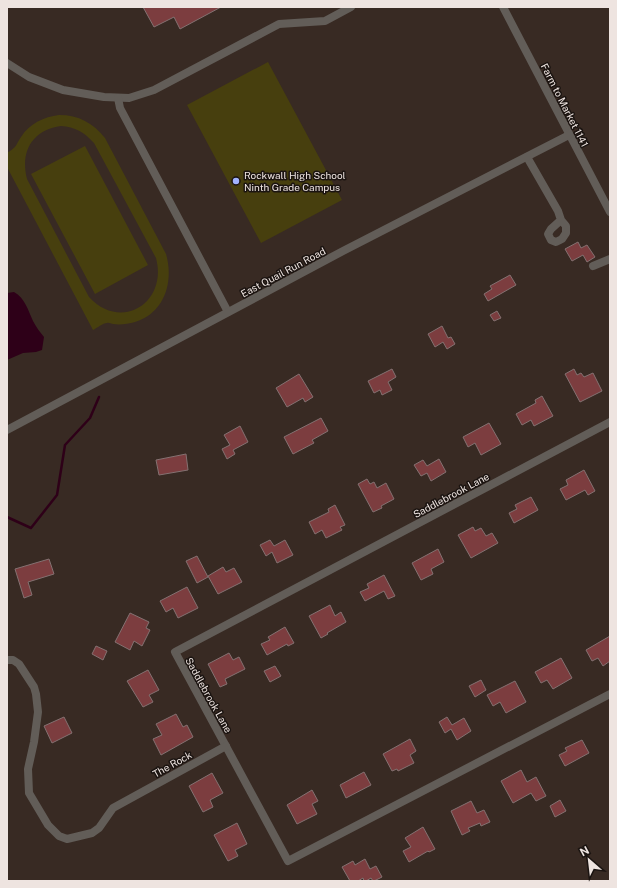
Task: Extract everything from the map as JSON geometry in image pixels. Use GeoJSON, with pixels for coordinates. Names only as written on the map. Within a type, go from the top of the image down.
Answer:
{"type":"FeatureCollection","features":[{"type":"Feature","properties":{"kind":"street"},"geometry":{"type":"LineString","coordinates":[[7,63],[29,77],[62,90],[104,97],[129,98],[154,90],[279,24],[325,21],[351,7]]}},
{"type":"Feature","properties":{"kind":"street","name":"Farm to Market 1141"},"geometry":{"type":"LineString","coordinates":[[503,7],[610,212]]}},
{"type":"Feature","properties":{"kind":"street"},"geometry":{"type":"LineString","coordinates":[[118,98],[120,108],[228,312]]}},
{"type":"Feature","properties":{"kind":"street","name":"East Quail Run Road"},"geometry":{"type":"LineString","coordinates":[[7,430],[228,312],[569,135]]}},
{"type":"Feature","properties":{"kind":"street"},"geometry":{"type":"LineString","coordinates":[[527,157],[558,211],[561,220]]}},
{"type":"Feature","properties":{"kind":"street"},"geometry":{"type":"LineString","coordinates":[[593,266],[610,259]]}},
{"type":"Feature","properties":{"kind":"street","name":"Saddlebrook Lane"},"geometry":{"type":"LineString","coordinates":[[610,422],[174,652],[288,861],[610,694]]}},
{"type":"Feature","properties":{"kind":"street","name":"The Rock"},"geometry":{"type":"LineString","coordinates":[[7,660],[13,660],[19,664],[34,687],[36,694],[38,712],[34,742],[28,769],[30,793],[48,825],[59,836],[67,840],[92,833],[100,828],[113,808],[226,746]]}},
{"type":"Feature","properties":{"kind":"shaded area"},"geometry":{"type":"Polygon","coordinates":[[[268,62],[342,200],[261,243],[187,105],[268,62]]]}},
{"type":"Feature","properties":{"kind":"shaded area"},"geometry":{"type":"Polygon","coordinates":[[[66,115],[79,118],[96,128],[105,138],[166,254],[169,275],[165,295],[154,311],[145,318],[127,324],[108,323],[93,330],[7,167],[7,153],[15,147],[25,132],[33,124],[53,116],[66,115]],[[61,126],[51,128],[42,132],[30,144],[25,160],[27,179],[89,297],[102,307],[115,312],[127,312],[139,308],[149,299],[155,288],[158,274],[156,258],[94,143],[79,131],[61,126]]]}},
{"type":"Feature","properties":{"kind":"shaded area"},"geometry":{"type":"Polygon","coordinates":[[[85,146],[148,265],[95,294],[31,174],[85,146]]]}},
{"type":"Feature","properties":{"kind":"shaded area"},"geometry":{"type":"Polygon","coordinates":[[[14,292],[24,301],[34,323],[44,337],[42,350],[23,353],[7,360],[7,293],[14,292]]]}},
{"type":"Feature","properties":{"kind":"building"},"geometry":{"type":"Polygon","coordinates":[[[143,7],[221,7],[180,29],[174,17],[154,27],[143,7]]]}},
{"type":"Feature","properties":{"kind":"building"},"geometry":{"type":"Polygon","coordinates":[[[578,242],[581,248],[587,245],[595,257],[587,262],[583,255],[572,261],[565,249],[578,242]]]}},
{"type":"Feature","properties":{"kind":"building"},"geometry":{"type":"Polygon","coordinates":[[[510,275],[516,285],[488,301],[484,294],[492,289],[490,286],[510,275]]]}},
{"type":"Feature","properties":{"kind":"building"},"geometry":{"type":"Polygon","coordinates":[[[497,311],[501,318],[494,321],[490,315],[497,311]]]}},
{"type":"Feature","properties":{"kind":"building"},"geometry":{"type":"Polygon","coordinates":[[[442,326],[448,338],[451,337],[455,344],[447,349],[443,342],[435,347],[428,334],[442,326]]]}},
{"type":"Feature","properties":{"kind":"building"},"geometry":{"type":"Polygon","coordinates":[[[392,369],[396,377],[388,382],[392,390],[382,395],[380,390],[374,393],[368,381],[392,369]]]}},
{"type":"Feature","properties":{"kind":"building"},"geometry":{"type":"Polygon","coordinates":[[[574,369],[577,375],[581,373],[584,377],[593,373],[602,391],[580,402],[565,374],[574,369]]]}},
{"type":"Feature","properties":{"kind":"building"},"geometry":{"type":"Polygon","coordinates":[[[299,374],[313,397],[305,402],[303,398],[287,407],[276,388],[299,374]]]}},
{"type":"Feature","properties":{"kind":"building"},"geometry":{"type":"Polygon","coordinates":[[[542,396],[553,416],[534,426],[531,420],[522,425],[516,414],[536,403],[535,400],[542,396]]]}},
{"type":"Feature","properties":{"kind":"building"},"geometry":{"type":"Polygon","coordinates":[[[321,418],[328,431],[312,440],[314,443],[293,454],[284,437],[321,418]]]}},
{"type":"Feature","properties":{"kind":"building"},"geometry":{"type":"Polygon","coordinates":[[[489,423],[501,444],[481,455],[475,443],[468,447],[463,437],[489,423]]]}},
{"type":"Feature","properties":{"kind":"building"},"geometry":{"type":"Polygon","coordinates":[[[240,426],[248,442],[233,450],[235,454],[227,459],[222,449],[230,445],[224,435],[240,426]]]}},
{"type":"Feature","properties":{"kind":"building"},"geometry":{"type":"Polygon","coordinates":[[[186,454],[188,470],[159,475],[156,460],[186,454]]]}},
{"type":"Feature","properties":{"kind":"building"},"geometry":{"type":"Polygon","coordinates":[[[439,459],[446,472],[431,481],[427,473],[421,476],[414,465],[423,460],[427,466],[439,459]]]}},
{"type":"Feature","properties":{"kind":"building"},"geometry":{"type":"Polygon","coordinates":[[[584,470],[595,491],[588,495],[585,490],[566,500],[560,489],[568,485],[566,480],[584,470]]]}},
{"type":"Feature","properties":{"kind":"building"},"geometry":{"type":"Polygon","coordinates":[[[367,479],[370,484],[374,482],[377,488],[386,483],[394,499],[381,506],[382,508],[373,512],[358,484],[367,479]]]}},
{"type":"Feature","properties":{"kind":"building"},"geometry":{"type":"Polygon","coordinates":[[[531,497],[538,510],[514,523],[509,513],[517,509],[515,505],[531,497]]]}},
{"type":"Feature","properties":{"kind":"building"},"geometry":{"type":"Polygon","coordinates":[[[335,505],[345,525],[340,527],[342,530],[326,538],[322,530],[315,534],[309,522],[329,512],[328,509],[335,505]]]}},
{"type":"Feature","properties":{"kind":"building"},"geometry":{"type":"Polygon","coordinates":[[[473,527],[475,531],[481,528],[486,536],[492,533],[498,543],[471,558],[458,535],[473,527]]]}},
{"type":"Feature","properties":{"kind":"building"},"geometry":{"type":"Polygon","coordinates":[[[270,540],[274,546],[285,540],[293,555],[277,563],[272,552],[266,556],[260,545],[270,540]]]}},
{"type":"Feature","properties":{"kind":"building"},"geometry":{"type":"Polygon","coordinates":[[[438,549],[444,562],[431,569],[433,574],[421,580],[412,563],[438,549]]]}},
{"type":"Feature","properties":{"kind":"building"},"geometry":{"type":"Polygon","coordinates":[[[197,556],[208,577],[197,583],[186,561],[197,556]]]}},
{"type":"Feature","properties":{"kind":"building"},"geometry":{"type":"Polygon","coordinates":[[[49,559],[54,574],[28,582],[32,595],[24,598],[15,569],[49,559]]]}},
{"type":"Feature","properties":{"kind":"building"},"geometry":{"type":"Polygon","coordinates":[[[223,567],[226,572],[234,568],[242,582],[218,594],[208,576],[223,567]]]}},
{"type":"Feature","properties":{"kind":"building"},"geometry":{"type":"Polygon","coordinates":[[[384,575],[395,596],[388,599],[384,591],[365,601],[360,592],[369,588],[367,584],[384,575]]]}},
{"type":"Feature","properties":{"kind":"building"},"geometry":{"type":"Polygon","coordinates":[[[187,587],[198,608],[178,618],[173,608],[166,612],[160,601],[187,587]]]}},
{"type":"Feature","properties":{"kind":"building"},"geometry":{"type":"Polygon","coordinates":[[[330,605],[335,616],[341,612],[346,622],[321,638],[309,616],[330,605]]]}},
{"type":"Feature","properties":{"kind":"building"},"geometry":{"type":"Polygon","coordinates":[[[130,613],[149,622],[146,628],[150,630],[142,646],[134,641],[130,650],[115,642],[130,613]]]}},
{"type":"Feature","properties":{"kind":"building"},"geometry":{"type":"Polygon","coordinates":[[[285,627],[294,643],[288,646],[287,644],[267,655],[261,644],[270,640],[268,637],[285,627]]]}},
{"type":"Feature","properties":{"kind":"building"},"geometry":{"type":"Polygon","coordinates":[[[610,636],[610,661],[603,666],[598,658],[592,661],[586,650],[610,636]]]}},
{"type":"Feature","properties":{"kind":"building"},"geometry":{"type":"Polygon","coordinates":[[[96,646],[107,651],[103,660],[92,654],[96,646]]]}},
{"type":"Feature","properties":{"kind":"building"},"geometry":{"type":"Polygon","coordinates":[[[229,653],[233,660],[239,657],[245,669],[225,679],[227,684],[220,687],[208,664],[229,653]]]}},
{"type":"Feature","properties":{"kind":"building"},"geometry":{"type":"Polygon","coordinates":[[[561,658],[572,678],[553,689],[547,680],[541,683],[535,672],[561,658]]]}},
{"type":"Feature","properties":{"kind":"building"},"geometry":{"type":"Polygon","coordinates":[[[275,666],[281,676],[270,682],[264,671],[275,666]]]}},
{"type":"Feature","properties":{"kind":"building"},"geometry":{"type":"Polygon","coordinates":[[[148,670],[159,690],[149,695],[153,702],[143,707],[127,681],[148,670]]]}},
{"type":"Feature","properties":{"kind":"building"},"geometry":{"type":"Polygon","coordinates":[[[481,680],[486,690],[475,697],[469,686],[481,680]]]}},
{"type":"Feature","properties":{"kind":"building"},"geometry":{"type":"Polygon","coordinates":[[[515,681],[526,702],[506,713],[500,702],[493,706],[487,695],[515,681]]]}},
{"type":"Feature","properties":{"kind":"building"},"geometry":{"type":"Polygon","coordinates":[[[176,714],[183,727],[187,725],[193,737],[161,755],[153,739],[162,735],[156,724],[176,714]]]}},
{"type":"Feature","properties":{"kind":"building"},"geometry":{"type":"Polygon","coordinates":[[[64,717],[72,733],[52,743],[44,726],[64,717]]]}},
{"type":"Feature","properties":{"kind":"building"},"geometry":{"type":"Polygon","coordinates":[[[447,717],[452,725],[464,718],[471,731],[457,740],[451,729],[445,733],[439,722],[447,717]]]}},
{"type":"Feature","properties":{"kind":"building"},"geometry":{"type":"Polygon","coordinates":[[[410,739],[416,751],[410,755],[414,763],[398,771],[397,769],[392,771],[383,754],[410,739]]]}},
{"type":"Feature","properties":{"kind":"building"},"geometry":{"type":"Polygon","coordinates":[[[582,740],[589,753],[565,766],[559,755],[567,751],[565,748],[582,740]]]}},
{"type":"Feature","properties":{"kind":"building"},"geometry":{"type":"Polygon","coordinates":[[[521,770],[527,782],[536,777],[546,796],[536,801],[531,793],[513,803],[501,781],[521,770]]]}},
{"type":"Feature","properties":{"kind":"building"},"geometry":{"type":"Polygon","coordinates":[[[364,772],[371,785],[346,798],[340,785],[364,772]]]}},
{"type":"Feature","properties":{"kind":"building"},"geometry":{"type":"Polygon","coordinates":[[[212,773],[223,793],[210,800],[213,807],[203,812],[189,786],[212,773]]]}},
{"type":"Feature","properties":{"kind":"building"},"geometry":{"type":"Polygon","coordinates":[[[312,790],[318,801],[312,804],[317,814],[297,824],[287,805],[312,790]]]}},
{"type":"Feature","properties":{"kind":"building"},"geometry":{"type":"Polygon","coordinates":[[[560,800],[566,811],[555,817],[550,806],[560,800]]]}},
{"type":"Feature","properties":{"kind":"building"},"geometry":{"type":"Polygon","coordinates":[[[471,801],[477,813],[484,810],[490,822],[481,826],[480,823],[468,828],[470,831],[462,835],[451,811],[471,801]]]}},
{"type":"Feature","properties":{"kind":"building"},"geometry":{"type":"Polygon","coordinates":[[[237,823],[247,844],[235,850],[238,856],[228,861],[214,835],[237,823]]]}},
{"type":"Feature","properties":{"kind":"building"},"geometry":{"type":"Polygon","coordinates":[[[423,827],[435,849],[429,852],[428,851],[409,862],[403,851],[411,847],[405,838],[423,827]]]}},
{"type":"Feature","properties":{"kind":"building"},"geometry":{"type":"Polygon","coordinates":[[[365,859],[370,869],[376,866],[382,877],[374,881],[371,878],[364,881],[363,878],[358,881],[350,881],[342,867],[353,861],[355,865],[365,859]]]}},
{"type":"Feature","properties":{"kind":"waterway"},"geometry":{"type":"LineString","coordinates":[[7,517],[31,528],[57,495],[65,445],[90,418],[99,397]]}},
{"type":"Feature","properties":{"kind":"place","name":"Rockwall High School Ninth Grade Campus"},"geometry":{"type":"Point","coordinates":[236,181]}}]}
